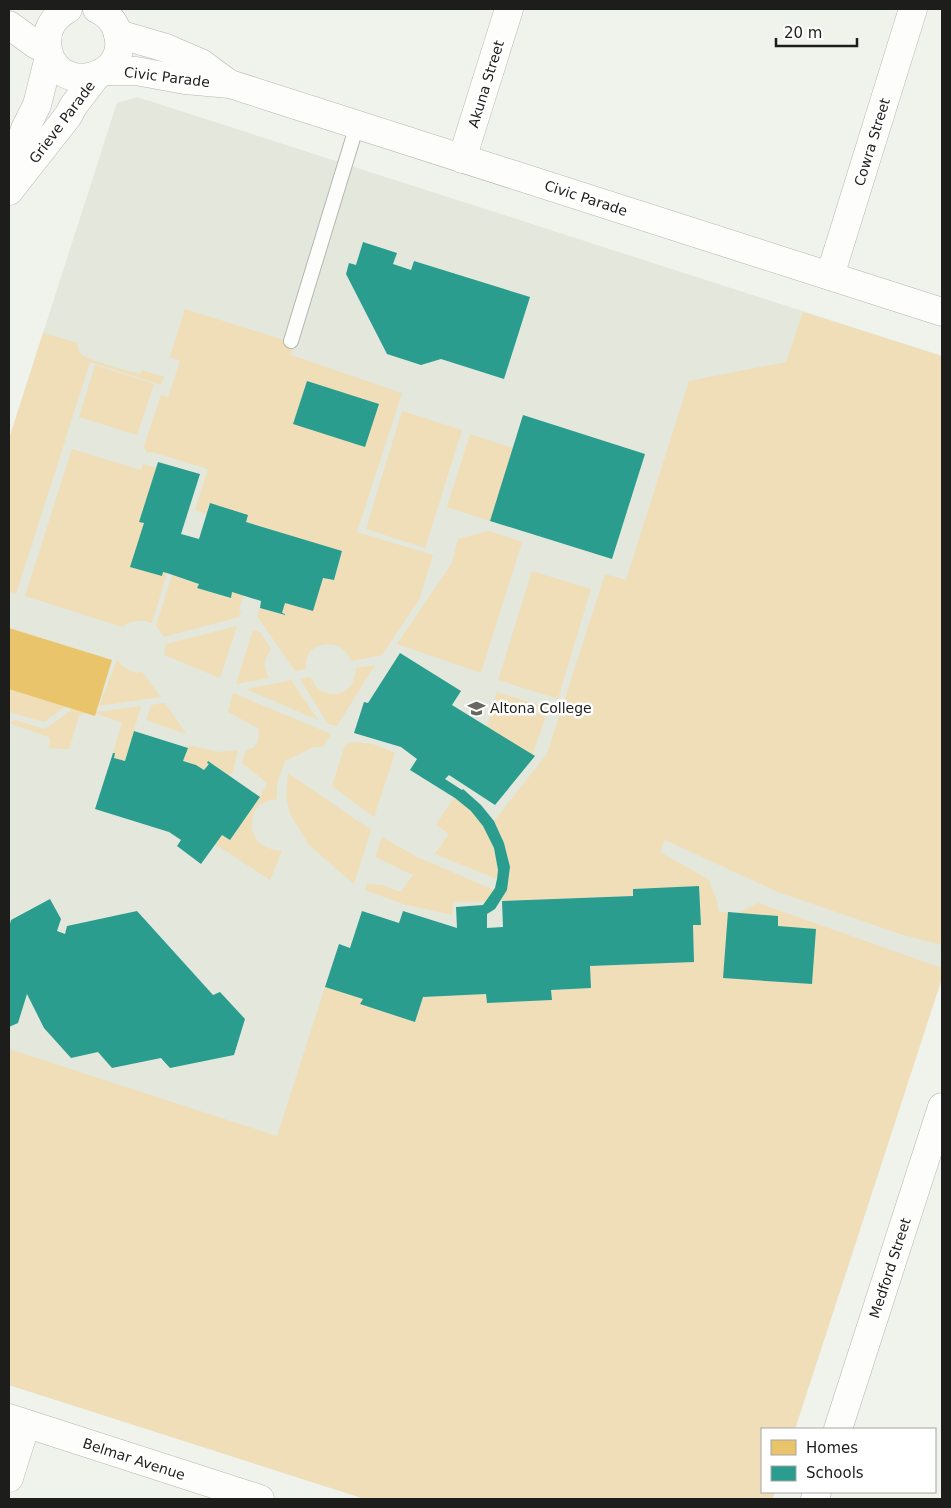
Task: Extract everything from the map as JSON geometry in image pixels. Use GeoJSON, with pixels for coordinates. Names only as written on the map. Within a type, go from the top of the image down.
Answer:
{"type":"FeatureCollection","features":[{"type":"Feature","properties":{"kind":"street","name":"Akuna Street"},"geometry":{"type":"LineString","coordinates":[[462,159],[509,9]]}},
{"type":"Feature","properties":{"kind":"street","name":"Cowra Street"},"geometry":{"type":"LineString","coordinates":[[830,276],[913,9]]}},
{"type":"Feature","properties":{"kind":"street","name":"Grieve Parade"},"geometry":{"type":"LineString","coordinates":[[9,175],[25,129],[37,105],[48,53],[46,39],[49,28],[61,10]]}},
{"type":"Feature","properties":{"kind":"street","name":"Civic Parade"},"geometry":{"type":"LineString","coordinates":[[112,19],[166,48],[201,63],[230,84]]}},
{"type":"Feature","properties":{"kind":"street","name":"Grieve Parade"},"geometry":{"type":"LineString","coordinates":[[9,192],[68,116],[74,105],[101,73],[112,64],[119,44],[112,19]]}},
{"type":"Feature","properties":{"kind":"street"},"geometry":{"type":"LineString","coordinates":[[9,25],[48,53]]}},
{"type":"Feature","properties":{"kind":"street","name":"Civic Parade"},"geometry":{"type":"LineString","coordinates":[[48,53],[56,66],[64,73],[75,77],[86,78],[101,73],[136,71],[184,80],[230,84],[942,312]]}},
{"type":"Feature","properties":{"kind":"street","name":"Medford Street"},"geometry":{"type":"LineString","coordinates":[[838,1428],[942,1107]]}},
{"type":"Feature","properties":{"kind":"street"},"geometry":{"type":"LineString","coordinates":[[9,1478],[18,1421]]}},
{"type":"Feature","properties":{"kind":"street","name":"Belmar Avenue"},"geometry":{"type":"LineString","coordinates":[[18,1421],[260,1499]]}},
{"type":"Feature","properties":{"kind":"lane"},"geometry":{"type":"LineString","coordinates":[[291,341],[357,125]]}},
{"type":"Feature","properties":{"kind":"shaded area","name":"Altona College"},"geometry":{"type":"Polygon","coordinates":[[[137,97],[942,356],[942,978],[795,1428],[761,1428],[761,1493],[775,1493],[772,1499],[365,1499],[9,1385],[9,439],[117,103],[137,97]]]}},
{"type":"Feature","properties":{"kind":"shaded area"},"geometry":{"type":"Polygon","coordinates":[[[185,309],[294,343],[291,355],[402,393],[357,532],[433,555],[419,600],[382,655],[352,661],[338,646],[322,645],[314,648],[309,653],[306,669],[295,671],[257,616],[260,608],[285,615],[282,613],[285,603],[313,611],[323,578],[334,580],[342,552],[246,522],[210,503],[206,514],[195,510],[208,469],[152,452],[147,453],[144,446],[161,395],[168,397],[180,361],[170,357],[185,309]]]}},
{"type":"Feature","properties":{"kind":"shaded area"},"geometry":{"type":"Polygon","coordinates":[[[803,312],[942,356],[942,945],[900,934],[778,892],[665,840],[660,852],[708,879],[717,900],[719,912],[737,913],[758,903],[942,968],[942,978],[795,1428],[761,1428],[761,1493],[775,1493],[772,1499],[365,1499],[9,1385],[9,1049],[277,1136],[325,987],[363,999],[361,1004],[415,1022],[423,997],[486,994],[487,1003],[551,1000],[551,990],[591,988],[590,966],[694,961],[693,925],[701,924],[699,886],[633,889],[633,896],[502,901],[507,890],[510,867],[504,843],[494,821],[547,754],[605,574],[626,580],[689,381],[786,362],[803,312]]]}},
{"type":"Feature","properties":{"kind":"shaded area"},"geometry":{"type":"Polygon","coordinates":[[[43,333],[78,343],[80,353],[92,360],[140,374],[142,370],[164,377],[161,385],[90,362],[16,594],[9,591],[9,439],[43,333]]]}},
{"type":"Feature","properties":{"kind":"shaded area"},"geometry":{"type":"Polygon","coordinates":[[[95,365],[154,384],[137,435],[79,417],[95,365]]]}},
{"type":"Feature","properties":{"kind":"shaded area"},"geometry":{"type":"Polygon","coordinates":[[[402,411],[462,430],[425,548],[366,529],[402,411]]]}},
{"type":"Feature","properties":{"kind":"shaded area"},"geometry":{"type":"Polygon","coordinates":[[[470,434],[513,448],[490,521],[447,507],[470,434]]]}},
{"type":"Feature","properties":{"kind":"shaded area"},"geometry":{"type":"Polygon","coordinates":[[[72,449],[141,470],[143,464],[157,468],[140,522],[144,523],[131,567],[162,576],[163,572],[167,573],[152,623],[136,621],[122,627],[25,596],[72,449]]]}},
{"type":"Feature","properties":{"kind":"shaded area"},"geometry":{"type":"Polygon","coordinates":[[[489,531],[522,542],[481,673],[397,644],[452,563],[458,539],[489,531]]]}},
{"type":"Feature","properties":{"kind":"shaded area"},"geometry":{"type":"Polygon","coordinates":[[[532,571],[591,589],[558,699],[498,680],[532,571]]]}},
{"type":"Feature","properties":{"kind":"shaded area"},"geometry":{"type":"Polygon","coordinates":[[[172,575],[199,584],[198,588],[230,598],[232,592],[243,595],[239,617],[164,637],[156,626],[172,575]]]}},
{"type":"Feature","properties":{"kind":"shaded area"},"geometry":{"type":"Polygon","coordinates":[[[237,626],[220,678],[164,655],[166,644],[237,626]]]}},
{"type":"Feature","properties":{"kind":"shaded area"},"geometry":{"type":"Polygon","coordinates":[[[253,630],[260,632],[271,649],[265,663],[265,669],[269,678],[236,684],[253,630]]]}},
{"type":"Feature","properties":{"kind":"shaded area"},"geometry":{"type":"Polygon","coordinates":[[[117,660],[128,670],[142,672],[161,697],[99,706],[117,660]]]}},
{"type":"Feature","properties":{"kind":"shaded area"},"geometry":{"type":"Polygon","coordinates":[[[375,665],[337,726],[328,724],[300,679],[310,677],[320,690],[329,694],[338,694],[346,691],[352,684],[356,668],[375,665]]]}},
{"type":"Feature","properties":{"kind":"shaded area"},"geometry":{"type":"Polygon","coordinates":[[[292,681],[318,720],[246,689],[292,681]]]}},
{"type":"Feature","properties":{"kind":"shaded area"},"geometry":{"type":"Polygon","coordinates":[[[9,689],[66,706],[44,722],[9,712],[9,689]]]}},
{"type":"Feature","properties":{"kind":"shaded area"},"geometry":{"type":"Polygon","coordinates":[[[497,692],[549,708],[532,755],[487,727],[497,692]]]}},
{"type":"Feature","properties":{"kind":"shaded area"},"geometry":{"type":"Polygon","coordinates":[[[233,693],[331,734],[323,747],[314,747],[285,761],[277,784],[277,799],[262,803],[255,811],[252,828],[256,839],[269,849],[282,851],[270,880],[215,844],[222,835],[230,840],[260,797],[267,783],[242,763],[246,750],[253,748],[258,742],[259,729],[228,712],[233,693]]]}},
{"type":"Feature","properties":{"kind":"shaded area"},"geometry":{"type":"Polygon","coordinates":[[[165,703],[186,734],[146,720],[151,705],[165,703]]]}},
{"type":"Feature","properties":{"kind":"shaded area"},"geometry":{"type":"Polygon","coordinates":[[[141,706],[125,761],[114,758],[115,753],[113,753],[122,723],[95,713],[141,706]]]}},
{"type":"Feature","properties":{"kind":"shaded area"},"geometry":{"type":"Polygon","coordinates":[[[73,709],[85,713],[79,716],[69,749],[48,748],[49,737],[9,723],[15,720],[45,729],[73,709]]]}},
{"type":"Feature","properties":{"kind":"shaded area"},"geometry":{"type":"Polygon","coordinates":[[[352,742],[373,744],[395,753],[374,817],[332,786],[345,745],[352,742]]]}},
{"type":"Feature","properties":{"kind":"shaded area"},"geometry":{"type":"Polygon","coordinates":[[[189,745],[218,752],[238,750],[233,771],[229,775],[209,761],[204,770],[183,761],[189,745]]]}},
{"type":"Feature","properties":{"kind":"shaded area"},"geometry":{"type":"Polygon","coordinates":[[[288,773],[371,830],[354,884],[309,845],[290,814],[286,796],[288,773]]]}},
{"type":"Feature","properties":{"kind":"shaded area"},"geometry":{"type":"Polygon","coordinates":[[[454,797],[468,808],[487,833],[497,860],[497,879],[435,854],[449,834],[436,825],[454,797]]]}},
{"type":"Feature","properties":{"kind":"shaded area"},"geometry":{"type":"Polygon","coordinates":[[[382,837],[417,857],[494,890],[485,902],[453,902],[452,915],[403,904],[365,890],[367,884],[382,885],[401,892],[413,875],[375,857],[382,837]]]}},
{"type":"Feature","properties":{"kind":"building: Homes"},"geometry":{"type":"Polygon","coordinates":[[[9,628],[112,660],[95,716],[9,689],[9,628]]]}},
{"type":"Feature","properties":{"kind":"building: Schools"},"geometry":{"type":"Polygon","coordinates":[[[363,242],[397,253],[393,264],[411,270],[414,261],[530,297],[504,379],[441,359],[421,365],[387,354],[346,274],[349,263],[356,265],[363,242]]]}},
{"type":"Feature","properties":{"kind":"building: Schools"},"geometry":{"type":"Polygon","coordinates":[[[307,381],[379,404],[365,447],[293,424],[307,381]]]}},
{"type":"Feature","properties":{"kind":"building: Schools"},"geometry":{"type":"Polygon","coordinates":[[[523,415],[645,454],[612,559],[490,521],[523,415]]]}},
{"type":"Feature","properties":{"kind":"building: Schools"},"geometry":{"type":"Polygon","coordinates":[[[158,462],[200,474],[181,534],[199,539],[210,503],[248,515],[246,522],[342,551],[334,580],[323,578],[313,611],[285,603],[282,613],[285,615],[260,608],[261,601],[232,592],[231,598],[197,588],[199,584],[167,573],[163,572],[162,576],[130,567],[144,523],[139,522],[158,462]]]}},
{"type":"Feature","properties":{"kind":"building: Schools"},"geometry":{"type":"Polygon","coordinates":[[[400,653],[461,691],[452,705],[535,756],[495,805],[449,775],[445,779],[463,789],[481,805],[494,821],[504,843],[510,867],[507,890],[495,909],[487,914],[487,928],[503,927],[502,901],[633,896],[633,889],[699,886],[701,925],[693,925],[694,962],[590,966],[591,988],[551,990],[552,1000],[487,1003],[486,994],[423,997],[415,1022],[360,1004],[363,999],[325,987],[339,944],[350,948],[362,911],[399,923],[403,911],[457,928],[456,907],[483,905],[495,888],[498,870],[494,848],[483,826],[471,811],[455,798],[410,770],[417,759],[401,747],[354,733],[364,702],[368,703],[400,653]]]}},
{"type":"Feature","properties":{"kind":"building: Schools"},"geometry":{"type":"Polygon","coordinates":[[[134,731],[188,748],[183,761],[204,770],[209,764],[207,763],[208,761],[260,797],[230,840],[222,835],[201,864],[177,846],[181,840],[169,832],[95,809],[113,753],[115,753],[114,758],[125,761],[134,731]]]}},
{"type":"Feature","properties":{"kind":"building: Schools"},"geometry":{"type":"Polygon","coordinates":[[[50,899],[61,919],[57,931],[65,934],[67,926],[137,911],[213,995],[220,992],[245,1019],[234,1055],[170,1068],[161,1058],[112,1068],[98,1052],[71,1058],[44,1028],[27,994],[18,1023],[9,1027],[9,928],[11,920],[50,899]]]}},
{"type":"Feature","properties":{"kind":"building: Schools"},"geometry":{"type":"Polygon","coordinates":[[[728,912],[778,916],[778,926],[816,929],[812,984],[723,978],[728,912]]]}},
{"type":"Feature","properties":{"kind":"place","name":"Altona College"},"geometry":{"type":"Point","coordinates":[476,708]}}]}
